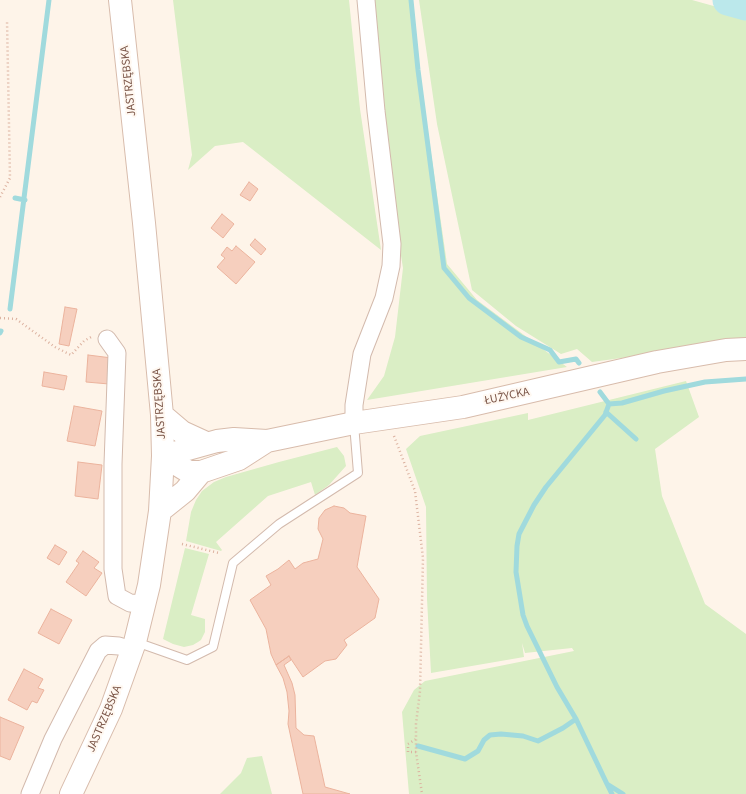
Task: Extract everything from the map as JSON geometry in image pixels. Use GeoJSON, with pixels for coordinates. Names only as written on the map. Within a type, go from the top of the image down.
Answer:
{"type":"FeatureCollection","features":[{"type":"Feature","properties":{"kind":"main road","name":"JASTRZĘBSKA"},"geometry":{"type":"LineString","coordinates":[[71,794],[111,709],[133,646],[144,604],[156,542],[160,511],[163,456],[162,414],[144,223],[120,0]]}},
{"type":"Feature","properties":{"kind":"main road","name":"ŁUŻYCKA"},"geometry":{"type":"LineString","coordinates":[[163,456],[206,443],[234,439],[267,441],[354,423],[463,407],[657,362],[726,350],[746,350]]}},
{"type":"Feature","properties":{"kind":"main road"},"geometry":{"type":"LineString","coordinates":[[162,414],[182,432],[206,443]]}},
{"type":"Feature","properties":{"kind":"main road","name":"ŁUŻYCKA"},"geometry":{"type":"LineString","coordinates":[[201,472],[239,460],[267,441]]}},
{"type":"Feature","properties":{"kind":"main road"},"geometry":{"type":"LineString","coordinates":[[163,456],[189,472],[201,472]]}},
{"type":"Feature","properties":{"kind":"main road"},"geometry":{"type":"LineString","coordinates":[[160,511],[185,491],[201,472]]}},
{"type":"Feature","properties":{"kind":"street"},"geometry":{"type":"LineString","coordinates":[[354,423],[354,405],[362,354],[384,298],[391,266],[392,244],[376,111],[366,0]]}},
{"type":"Feature","properties":{"kind":"street"},"geometry":{"type":"LineString","coordinates":[[107,339],[117,353],[113,496],[113,569],[117,596],[130,602],[144,604]]}},
{"type":"Feature","properties":{"kind":"street"},"geometry":{"type":"LineString","coordinates":[[30,794],[52,739],[98,651],[105,645],[133,646]]}},
{"type":"Feature","properties":{"kind":"lane"},"geometry":{"type":"LineString","coordinates":[[133,646],[187,660],[213,648],[233,562],[278,524],[358,473],[354,423]]}},
{"type":"Feature","properties":{"kind":"path"},"geometry":{"type":"LineString","coordinates":[[0,197],[10,178],[7,20]]}},
{"type":"Feature","properties":{"kind":"path"},"geometry":{"type":"LineString","coordinates":[[0,318],[16,319],[54,347],[71,356],[84,341],[96,334],[107,339]]}},
{"type":"Feature","properties":{"kind":"path"},"geometry":{"type":"LineString","coordinates":[[390,417],[396,442],[415,491],[423,558],[420,691],[416,724],[416,752],[422,794]]}},
{"type":"Feature","properties":{"kind":"path"},"geometry":{"type":"LineString","coordinates":[[182,544],[219,553]]}},
{"type":"Feature","properties":{"kind":"path"},"geometry":{"type":"LineString","coordinates":[[416,739],[408,744],[408,752],[416,752]]}},
{"type":"Feature","properties":{"kind":"green space"},"geometry":{"type":"Polygon","coordinates":[[[173,0],[349,0],[360,109],[381,250],[243,142],[215,146],[188,170],[192,155],[173,0]]]}},
{"type":"Feature","properties":{"kind":"green space"},"geometry":{"type":"Polygon","coordinates":[[[372,0],[409,0],[447,264],[477,300],[567,367],[367,400],[384,376],[395,337],[403,268],[389,182],[372,0]]]}},
{"type":"Feature","properties":{"kind":"green space"},"geometry":{"type":"Polygon","coordinates":[[[419,0],[692,0],[746,15],[746,341],[592,362],[577,349],[561,354],[516,326],[472,290],[437,124],[419,0]]]}},
{"type":"Feature","properties":{"kind":"green space"},"geometry":{"type":"Polygon","coordinates":[[[686,381],[699,417],[655,449],[662,496],[705,604],[746,634],[746,794],[409,794],[402,712],[414,690],[425,681],[574,651],[572,648],[525,653],[522,643],[524,657],[431,673],[427,599],[426,507],[406,449],[420,436],[528,413],[528,420],[686,381]]]}},
{"type":"Feature","properties":{"kind":"green space"},"geometry":{"type":"Polygon","coordinates":[[[337,447],[344,456],[346,466],[329,485],[315,495],[311,482],[268,496],[216,542],[222,550],[221,551],[186,541],[191,512],[196,500],[202,491],[214,482],[226,477],[337,447]]]}},
{"type":"Feature","properties":{"kind":"green space"},"geometry":{"type":"Polygon","coordinates":[[[185,548],[209,554],[191,615],[205,619],[205,632],[201,640],[193,645],[184,647],[163,639],[185,548]]]}},
{"type":"Feature","properties":{"kind":"green space"},"geometry":{"type":"Polygon","coordinates":[[[262,756],[272,794],[220,794],[241,773],[247,758],[262,756]]]}},
{"type":"Feature","properties":{"kind":"building"},"geometry":{"type":"Polygon","coordinates":[[[249,182],[258,189],[250,201],[240,195],[249,182]]]}},
{"type":"Feature","properties":{"kind":"building"},"geometry":{"type":"Polygon","coordinates":[[[222,214],[234,224],[223,238],[211,228],[222,214]]]}},
{"type":"Feature","properties":{"kind":"building"},"geometry":{"type":"Polygon","coordinates":[[[255,239],[266,249],[261,255],[250,245],[255,239]]]}},
{"type":"Feature","properties":{"kind":"building"},"geometry":{"type":"Polygon","coordinates":[[[236,246],[255,262],[236,284],[217,267],[225,258],[221,255],[227,247],[232,251],[236,246]]]}},
{"type":"Feature","properties":{"kind":"building"},"geometry":{"type":"Polygon","coordinates":[[[65,307],[77,309],[69,346],[59,344],[65,307]]]}},
{"type":"Feature","properties":{"kind":"building"},"geometry":{"type":"Polygon","coordinates":[[[88,355],[112,358],[109,384],[86,382],[88,355]]]}},
{"type":"Feature","properties":{"kind":"building"},"geometry":{"type":"Polygon","coordinates":[[[44,372],[67,376],[64,390],[42,386],[44,372]]]}},
{"type":"Feature","properties":{"kind":"building"},"geometry":{"type":"Polygon","coordinates":[[[74,406],[102,411],[95,446],[67,441],[74,406]]]}},
{"type":"Feature","properties":{"kind":"building"},"geometry":{"type":"Polygon","coordinates":[[[78,462],[102,465],[98,499],[75,496],[78,462]]]}},
{"type":"Feature","properties":{"kind":"building"},"geometry":{"type":"Polygon","coordinates":[[[334,506],[344,508],[350,513],[366,516],[357,567],[379,599],[375,618],[344,640],[347,645],[336,659],[325,661],[303,677],[289,656],[276,665],[271,654],[266,629],[250,600],[271,585],[266,576],[289,560],[295,569],[303,563],[318,559],[323,539],[318,529],[319,518],[325,510],[334,506]]]}},
{"type":"Feature","properties":{"kind":"building"},"geometry":{"type":"Polygon","coordinates":[[[55,545],[67,552],[59,565],[47,558],[55,545]]]}},
{"type":"Feature","properties":{"kind":"building"},"geometry":{"type":"Polygon","coordinates":[[[83,551],[99,562],[94,568],[102,573],[86,596],[66,582],[79,563],[76,561],[83,551]]]}},
{"type":"Feature","properties":{"kind":"building"},"geometry":{"type":"Polygon","coordinates":[[[51,609],[72,620],[59,644],[38,633],[51,609]]]}},
{"type":"Feature","properties":{"kind":"building"},"geometry":{"type":"Polygon","coordinates":[[[289,656],[291,660],[284,665],[292,683],[295,695],[296,728],[304,735],[314,736],[325,787],[350,794],[303,794],[288,724],[289,711],[287,692],[283,678],[276,665],[289,656]]]}},
{"type":"Feature","properties":{"kind":"building"},"geometry":{"type":"Polygon","coordinates":[[[24,669],[43,679],[38,688],[44,690],[37,703],[32,701],[27,710],[8,700],[24,669]]]}},
{"type":"Feature","properties":{"kind":"building"},"geometry":{"type":"Polygon","coordinates":[[[0,717],[24,727],[10,760],[0,756],[0,717]]]}},
{"type":"Feature","properties":{"kind":"waterway"},"geometry":{"type":"LineString","coordinates":[[10,309],[49,0]]}},
{"type":"Feature","properties":{"kind":"waterway"},"geometry":{"type":"LineString","coordinates":[[411,0],[418,70],[444,268],[469,298],[521,337],[550,350],[559,362],[576,359],[579,363]]}},
{"type":"Feature","properties":{"kind":"waterway"},"geometry":{"type":"LineString","coordinates":[[728,0],[746,5]]}},
{"type":"Feature","properties":{"kind":"waterway"},"geometry":{"type":"LineString","coordinates":[[15,198],[25,200]]}},
{"type":"Feature","properties":{"kind":"waterway"},"geometry":{"type":"LineString","coordinates":[[609,404],[622,403],[664,391],[705,382],[746,379]]}},
{"type":"Feature","properties":{"kind":"waterway"},"geometry":{"type":"LineString","coordinates":[[600,392],[609,404],[605,415],[546,487],[534,505],[519,534],[516,572],[523,615],[527,626],[557,687],[576,719],[607,784],[623,794]]}},
{"type":"Feature","properties":{"kind":"waterway"},"geometry":{"type":"LineString","coordinates":[[606,412],[636,439]]}},
{"type":"Feature","properties":{"kind":"waterway"},"geometry":{"type":"LineString","coordinates":[[418,746],[465,759],[478,751],[484,740],[490,735],[501,734],[523,736],[538,741],[563,728],[576,719]]}},
{"type":"Feature","properties":{"kind":"waterway"},"geometry":{"type":"LineString","coordinates":[[607,784],[612,794]]}}]}
